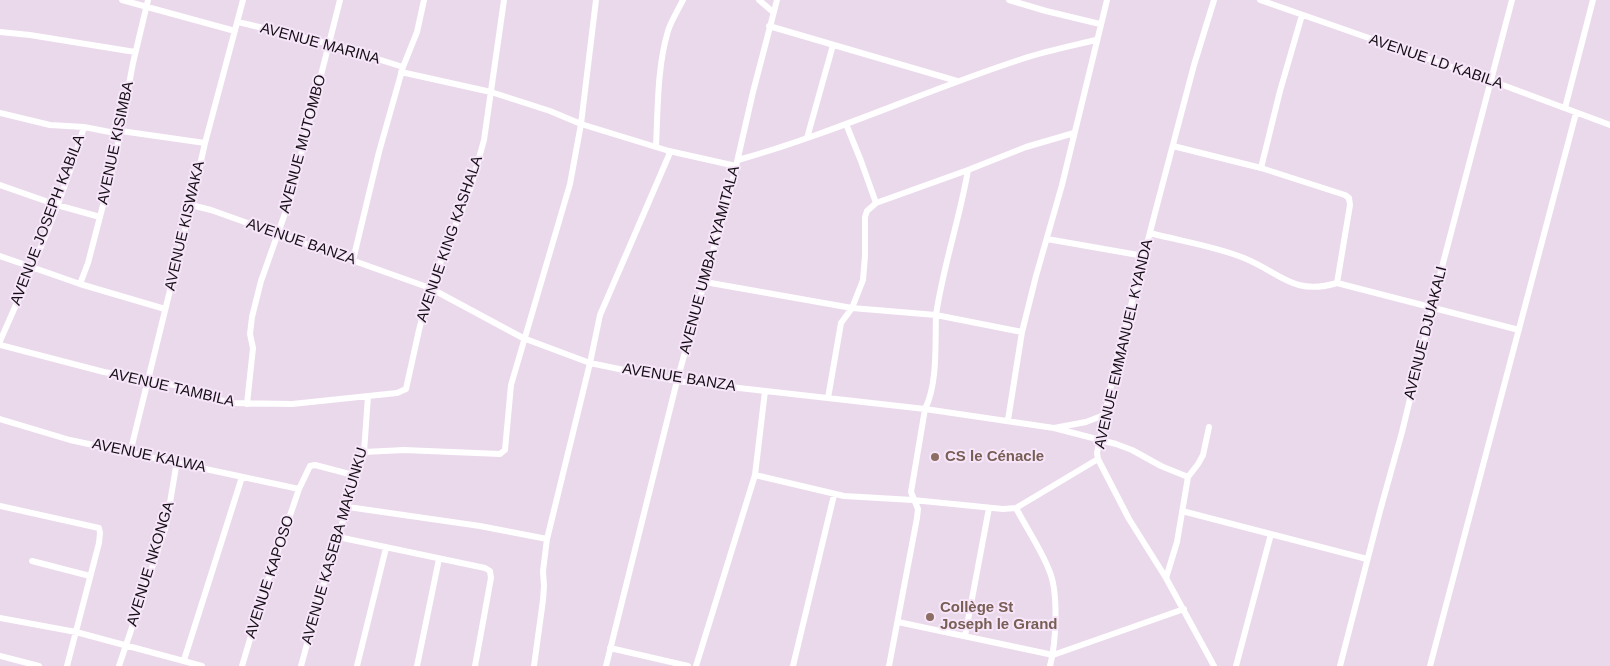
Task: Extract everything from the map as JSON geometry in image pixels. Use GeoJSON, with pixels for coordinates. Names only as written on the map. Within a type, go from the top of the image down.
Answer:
{"type":"FeatureCollection","features":[{"type":"Feature","properties":{"kind":"street"},"geometry":{"type":"LineString","coordinates":[[122,0],[147,3],[235,31]]}},
{"type":"Feature","properties":{"kind":"street","name":"AVENUE KISWAKA"},"geometry":{"type":"LineString","coordinates":[[130,453],[205,143],[243,0]]}},
{"type":"Feature","properties":{"kind":"street","name":"AVENUE MUTOMBO"},"geometry":{"type":"LineString","coordinates":[[247,404],[253,348],[250,334],[252,317],[261,281],[294,188],[340,0]]}},
{"type":"Feature","properties":{"kind":"street"},"geometry":{"type":"LineString","coordinates":[[353,260],[379,152],[402,70],[417,32],[424,0]]}},
{"type":"Feature","properties":{"kind":"street","name":"AVENUE KING KASHALA"},"geometry":{"type":"LineString","coordinates":[[406,389],[430,288],[471,187],[484,140],[504,0]]}},
{"type":"Feature","properties":{"kind":"street"},"geometry":{"type":"LineString","coordinates":[[364,452],[404,450],[497,454],[503,452],[506,446],[511,385],[523,338],[570,184],[581,124],[596,0]]}},
{"type":"Feature","properties":{"kind":"street"},"geometry":{"type":"LineString","coordinates":[[656,146],[663,51],[668,29],[682,0]]}},
{"type":"Feature","properties":{"kind":"street"},"geometry":{"type":"LineString","coordinates":[[758,0],[773,12]]}},
{"type":"Feature","properties":{"kind":"street","name":"AVENUE UMBA KYAMITALA"},"geometry":{"type":"LineString","coordinates":[[606,666],[677,381],[737,163],[769,26],[777,0]]}},
{"type":"Feature","properties":{"kind":"street"},"geometry":{"type":"LineString","coordinates":[[1008,0],[1100,24]]}},
{"type":"Feature","properties":{"kind":"street"},"geometry":{"type":"LineString","coordinates":[[1008,420],[1022,332],[1047,240],[1106,0]]}},
{"type":"Feature","properties":{"kind":"street","name":"AVENUE EMMANUEL KYANDA"},"geometry":{"type":"LineString","coordinates":[[1214,0],[1172,146],[1144,256],[1104,415],[1099,440],[1098,459],[1129,519],[1166,578],[1214,666]]}},
{"type":"Feature","properties":{"kind":"street","name":"AVENUE LD KABILA"},"geometry":{"type":"LineString","coordinates":[[1260,0],[1492,81],[1610,125]]}},
{"type":"Feature","properties":{"kind":"street","name":"AVENUE DJUAKALI"},"geometry":{"type":"LineString","coordinates":[[1340,666],[1402,432],[1432,308],[1512,0]]}},
{"type":"Feature","properties":{"kind":"street"},"geometry":{"type":"LineString","coordinates":[[1565,108],[1593,0]]}},
{"type":"Feature","properties":{"kind":"street","name":"AVENUE KISIMBA"},"geometry":{"type":"LineString","coordinates":[[80,284],[88,263],[121,132],[135,52],[147,3]]}},
{"type":"Feature","properties":{"kind":"street"},"geometry":{"type":"LineString","coordinates":[[1261,168],[1280,91],[1302,15]]}},
{"type":"Feature","properties":{"kind":"street","name":"AVENUE MARINA"},"geometry":{"type":"LineString","coordinates":[[238,22],[330,44],[402,70],[491,92],[550,111],[581,124],[669,151],[737,163]]}},
{"type":"Feature","properties":{"kind":"street"},"geometry":{"type":"LineString","coordinates":[[769,26],[957,81]]}},
{"type":"Feature","properties":{"kind":"street"},"geometry":{"type":"LineString","coordinates":[[0,32],[135,52]]}},
{"type":"Feature","properties":{"kind":"street"},"geometry":{"type":"LineString","coordinates":[[737,163],[846,124],[957,81],[1028,57],[1096,40]]}},
{"type":"Feature","properties":{"kind":"street"},"geometry":{"type":"LineString","coordinates":[[807,138],[833,45]]}},
{"type":"Feature","properties":{"kind":"street"},"geometry":{"type":"LineString","coordinates":[[0,113],[50,125],[84,127],[205,143]]}},
{"type":"Feature","properties":{"kind":"street"},"geometry":{"type":"LineString","coordinates":[[1430,666],[1576,113]]}},
{"type":"Feature","properties":{"kind":"street"},"geometry":{"type":"LineString","coordinates":[[846,124],[876,203]]}},
{"type":"Feature","properties":{"kind":"street","name":"AVENUE JOSEPH KABILA"},"geometry":{"type":"LineString","coordinates":[[0,341],[32,268],[84,127]]}},
{"type":"Feature","properties":{"kind":"street"},"geometry":{"type":"LineString","coordinates":[[828,398],[841,323],[852,308],[863,280],[866,256],[864,218],[871,206],[1026,147],[1074,133]]}},
{"type":"Feature","properties":{"kind":"street"},"geometry":{"type":"LineString","coordinates":[[1172,146],[1261,168],[1340,192],[1349,198],[1350,205],[1337,283]]}},
{"type":"Feature","properties":{"kind":"street"},"geometry":{"type":"LineString","coordinates":[[534,666],[543,600],[543,571],[547,539],[600,315],[669,155],[669,151]]}},
{"type":"Feature","properties":{"kind":"street"},"geometry":{"type":"LineString","coordinates":[[889,666],[917,518],[918,509],[911,492],[925,409],[930,400],[936,314],[968,170]]}},
{"type":"Feature","properties":{"kind":"street"},"geometry":{"type":"LineString","coordinates":[[0,185],[56,205],[100,217]]}},
{"type":"Feature","properties":{"kind":"street","name":"AVENUE BANZA"},"geometry":{"type":"LineString","coordinates":[[191,205],[211,210],[430,288],[523,338],[590,363],[677,381],[925,409],[1054,428],[1132,450],[1161,466],[1188,476]]}},
{"type":"Feature","properties":{"kind":"street"},"geometry":{"type":"LineString","coordinates":[[1150,233],[1243,258],[1297,285],[1320,288],[1337,283],[1519,330]]}},
{"type":"Feature","properties":{"kind":"street"},"geometry":{"type":"LineString","coordinates":[[1047,240],[1144,256]]}},
{"type":"Feature","properties":{"kind":"street"},"geometry":{"type":"LineString","coordinates":[[0,256],[80,284],[165,309]]}},
{"type":"Feature","properties":{"kind":"street"},"geometry":{"type":"LineString","coordinates":[[705,282],[852,308],[936,314],[1022,332]]}},
{"type":"Feature","properties":{"kind":"street","name":"AVENUE TAMBILA"},"geometry":{"type":"LineString","coordinates":[[0,345],[94,370],[148,379],[189,389],[219,400],[247,404],[292,404],[397,393],[406,389]]}},
{"type":"Feature","properties":{"kind":"street"},"geometry":{"type":"LineString","coordinates":[[696,666],[755,475],[765,391]]}},
{"type":"Feature","properties":{"kind":"street","name":"AVENUE KASEBA MAKUNKU"},"geometry":{"type":"LineString","coordinates":[[301,666],[364,452],[368,396]]}},
{"type":"Feature","properties":{"kind":"street"},"geometry":{"type":"LineString","coordinates":[[1054,428],[1086,422],[1104,415]]}},
{"type":"Feature","properties":{"kind":"street","name":"AVENUE KALWA"},"geometry":{"type":"LineString","coordinates":[[0,419],[70,440],[299,488]]}},
{"type":"Feature","properties":{"kind":"street"},"geometry":{"type":"LineString","coordinates":[[1166,578],[1177,542],[1188,476],[1203,455],[1208,427]]}},
{"type":"Feature","properties":{"kind":"street"},"geometry":{"type":"LineString","coordinates":[[755,475],[785,481],[834,495],[913,500],[988,508],[1016,508],[1098,459]]}},
{"type":"Feature","properties":{"kind":"street","name":"AVENUE NKONGA"},"geometry":{"type":"LineString","coordinates":[[119,666],[166,526],[177,461]]}},
{"type":"Feature","properties":{"kind":"street","name":"AVENUE KAPOSO"},"geometry":{"type":"LineString","coordinates":[[242,666],[264,592],[299,488],[312,465],[357,476]]}},
{"type":"Feature","properties":{"kind":"street"},"geometry":{"type":"LineString","coordinates":[[184,660],[242,477]]}},
{"type":"Feature","properties":{"kind":"street"},"geometry":{"type":"LineString","coordinates":[[794,666],[834,495]]}},
{"type":"Feature","properties":{"kind":"street"},"geometry":{"type":"LineString","coordinates":[[0,506],[99,528],[100,533],[67,666]]}},
{"type":"Feature","properties":{"kind":"street"},"geometry":{"type":"LineString","coordinates":[[348,507],[480,526],[547,539]]}},
{"type":"Feature","properties":{"kind":"street"},"geometry":{"type":"LineString","coordinates":[[965,636],[988,508]]}},
{"type":"Feature","properties":{"kind":"street"},"geometry":{"type":"LineString","coordinates":[[1016,508],[1050,570],[1053,582],[1055,605],[1053,655],[1050,666]]}},
{"type":"Feature","properties":{"kind":"street"},"geometry":{"type":"LineString","coordinates":[[1182,511],[1367,559]]}},
{"type":"Feature","properties":{"kind":"street"},"geometry":{"type":"LineString","coordinates":[[1236,666],[1271,534]]}},
{"type":"Feature","properties":{"kind":"street"},"geometry":{"type":"LineString","coordinates":[[338,537],[488,569],[491,578],[475,666]]}},
{"type":"Feature","properties":{"kind":"street"},"geometry":{"type":"LineString","coordinates":[[356,666],[386,548]]}},
{"type":"Feature","properties":{"kind":"street"},"geometry":{"type":"LineString","coordinates":[[417,666],[439,559]]}},
{"type":"Feature","properties":{"kind":"street"},"geometry":{"type":"LineString","coordinates":[[32,561],[90,576]]}},
{"type":"Feature","properties":{"kind":"street"},"geometry":{"type":"LineString","coordinates":[[898,622],[1053,655],[1184,610]]}},
{"type":"Feature","properties":{"kind":"street"},"geometry":{"type":"LineString","coordinates":[[0,618],[76,632],[202,666]]}},
{"type":"Feature","properties":{"kind":"street"},"geometry":{"type":"LineString","coordinates":[[610,648],[688,666]]}},
{"type":"Feature","properties":{"kind":"street"},"geometry":{"type":"LineString","coordinates":[[0,656],[39,666]]}},
{"type":"Feature","properties":{"kind":"place","name":"CS le Cénacle"},"geometry":{"type":"Point","coordinates":[935,457]}},
{"type":"Feature","properties":{"kind":"place","name":"Collège St Joseph le Grand"},"geometry":{"type":"Point","coordinates":[930,617]}}]}
